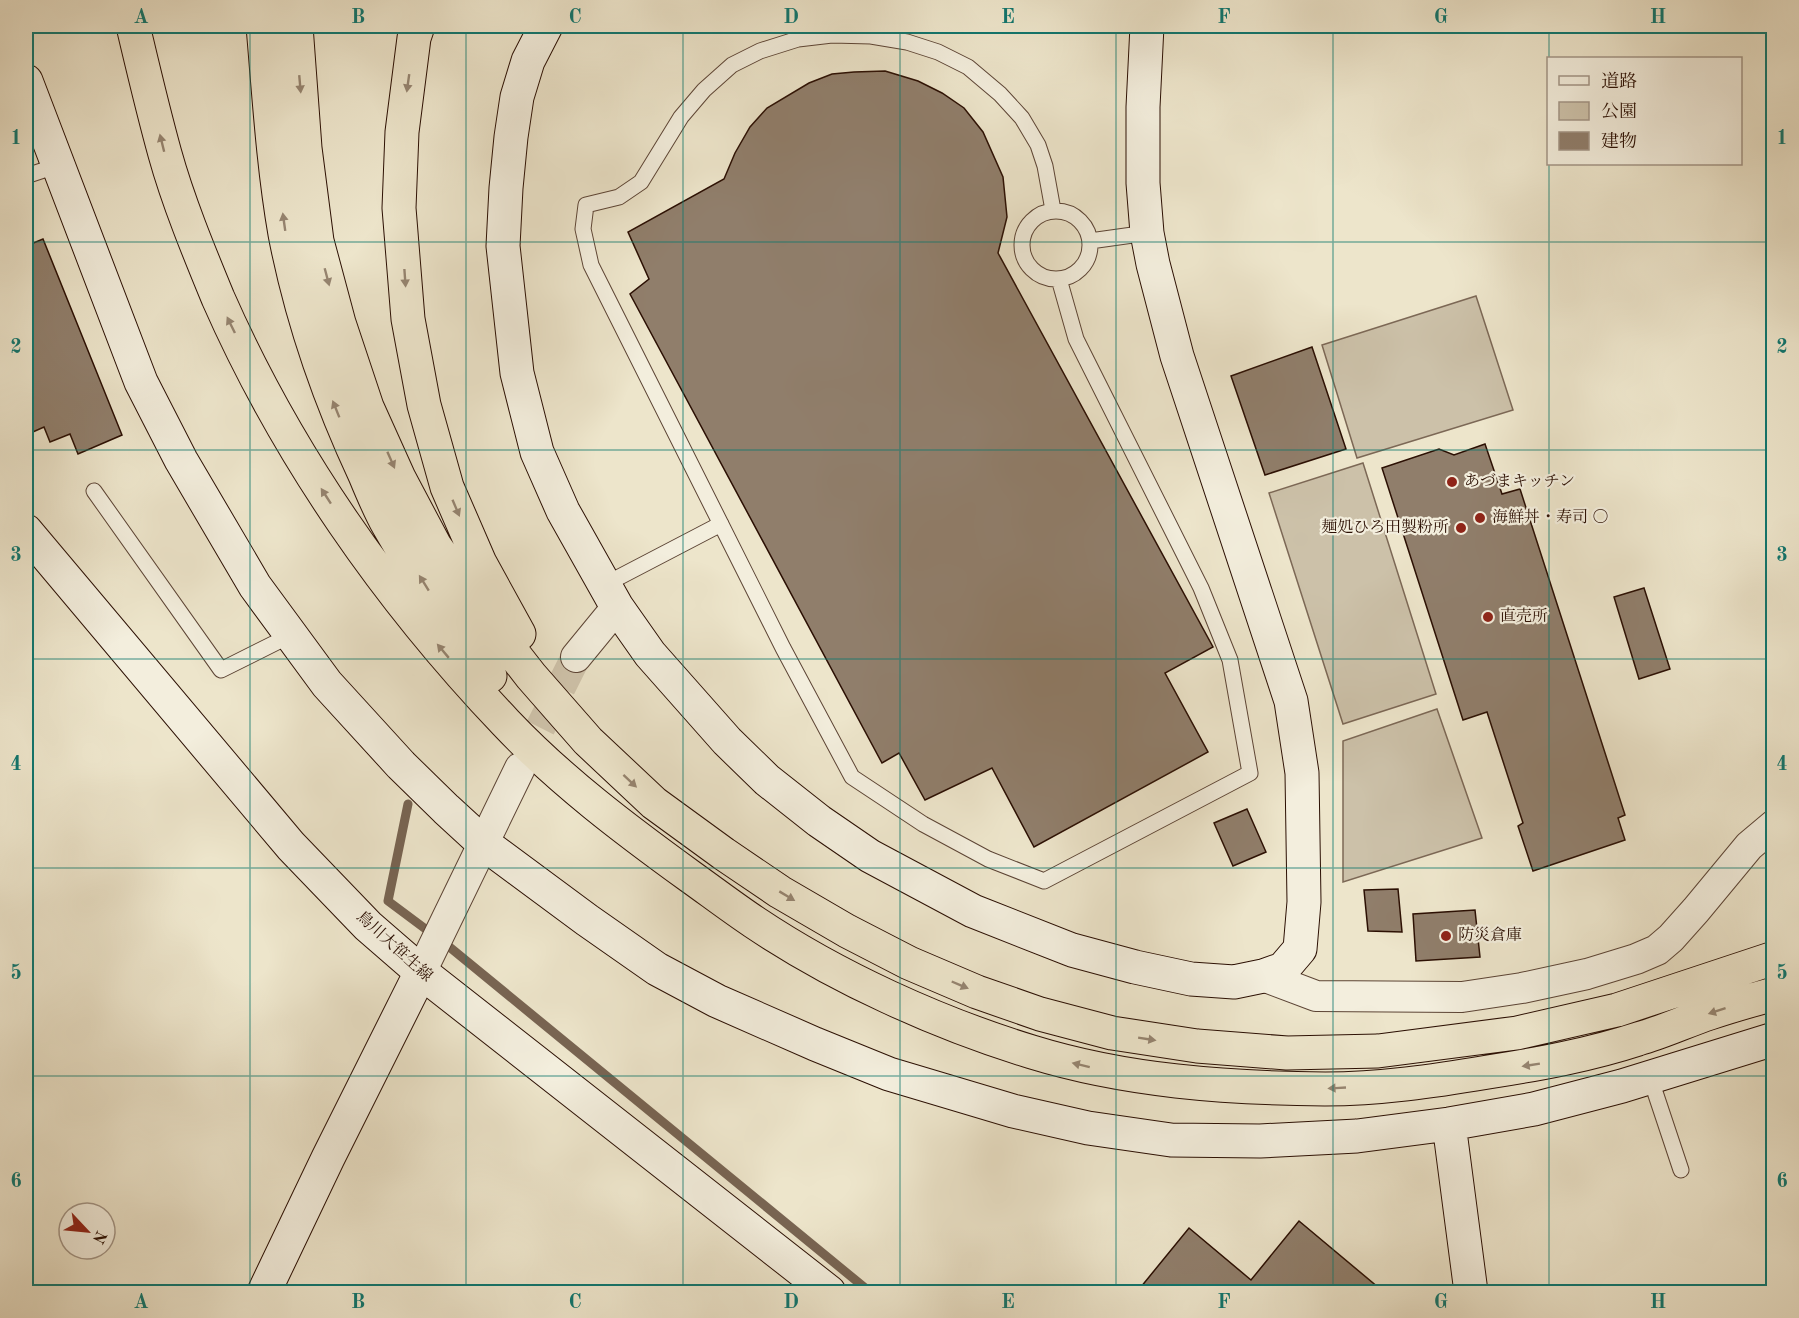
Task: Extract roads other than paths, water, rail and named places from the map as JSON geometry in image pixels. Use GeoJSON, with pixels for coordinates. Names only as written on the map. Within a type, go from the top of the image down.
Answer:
{"type":"FeatureCollection","features":[{"type":"Feature","properties":{"kind":"highway"},"geometry":{"type":"LineString","coordinates":[[133,26],[166,158],[223,308],[258,382],[299,454],[343,523],[390,588],[508,725],[566,779],[636,837],[755,923],[825,965],[900,1001],[967,1029],[1032,1052],[1096,1068],[1178,1082],[1329,1089],[1418,1084],[1567,1059],[1638,1040],[1715,1011],[1773,994]]}},
{"type":"Feature","properties":{"kind":"highway"},"geometry":{"type":"LineString","coordinates":[[263,26],[274,151],[285,233],[303,314],[326,384],[354,453],[388,524],[440,607],[491,678],[524,718],[636,837]]}},
{"type":"Feature","properties":{"kind":"highway"},"geometry":{"type":"LineString","coordinates":[[296,26],[306,148],[317,241],[339,323],[367,407],[399,478],[435,546],[481,612],[531,676],[588,741],[663,809],[780,892],[847,931],[909,963],[977,992],[1040,1014],[1112,1033],[1197,1046],[1287,1053],[1378,1052],[1517,1033],[1617,1010],[1773,958]]}},
{"type":"Feature","properties":{"kind":"highway"},"geometry":{"type":"LineString","coordinates":[[418,26],[414,38],[402,132],[399,208],[408,319],[424,405],[447,487],[480,563],[526,648],[588,741]]}},
{"type":"Feature","properties":{"kind":"street"},"geometry":{"type":"LineString","coordinates":[[546,26],[528,61],[518,97],[506,188],[503,246],[517,373],[537,452],[563,511],[611,596],[650,654],[735,749],[767,780],[819,821],[870,856],[973,911],[1072,950],[1191,979],[1234,982],[1282,969],[1300,949],[1304,902],[1302,773],[1291,701],[1177,356],[1153,264],[1147,233],[1143,183],[1143,107],[1147,26]]}},
{"type":"Feature","properties":{"kind":"street"},"geometry":{"type":"LineString","coordinates":[[26,81],[141,382],[181,460],[255,586],[327,684],[401,765],[483,843],[587,921],[657,969],[717,1001],[889,1074],[1012,1111],[1088,1128],[1172,1140],[1260,1141],[1357,1136],[1449,1124],[1534,1109],[1650,1077],[1773,1039]]}},
{"type":"Feature","properties":{"kind":"street","name":"鳥川大笹生線"},"geometry":{"type":"LineString","coordinates":[[26,531],[291,846],[368,926],[421,972],[829,1293]]}},
{"type":"Feature","properties":{"kind":"street"},"geometry":{"type":"LineString","coordinates":[[576,657],[611,596]]}},
{"type":"Feature","properties":{"kind":"street"},"geometry":{"type":"LineString","coordinates":[[264,1293],[520,768]]}},
{"type":"Feature","properties":{"kind":"street"},"geometry":{"type":"LineString","coordinates":[[1263,976],[1316,996],[1462,997],[1522,988],[1587,974],[1657,950],[1671,938],[1749,846],[1773,825]]}},
{"type":"Feature","properties":{"kind":"street"},"geometry":{"type":"LineString","coordinates":[[1449,1124],[1471,1293]]}},
{"type":"Feature","properties":{"kind":"lane"},"geometry":{"type":"LineString","coordinates":[[1053,210],[1045,166],[1038,145],[1022,118],[1000,94],[968,67],[938,52],[907,42],[871,36],[832,35],[798,39],[760,51],[732,65],[704,90],[681,117],[641,182],[619,197],[586,205],[583,229],[591,265],[783,648],[852,777],[923,824],[988,859],[1044,881],[1250,773],[1230,660],[1201,588],[1076,339],[1059,279]]}},
{"type":"Feature","properties":{"kind":"lane"},"geometry":{"type":"LineString","coordinates":[[26,176],[47,169]]}},
{"type":"Feature","properties":{"kind":"lane"},"geometry":{"type":"LineString","coordinates":[[1053,210],[1071,213],[1084,225],[1090,241],[1087,260],[1076,273],[1059,279],[1041,276],[1027,264],[1021,247],[1024,230],[1036,216],[1053,210]]}},
{"type":"Feature","properties":{"kind":"lane"},"geometry":{"type":"LineString","coordinates":[[1090,241],[1147,233]]}},
{"type":"Feature","properties":{"kind":"lane"},"geometry":{"type":"LineString","coordinates":[[94,491],[221,670],[291,635]]}},
{"type":"Feature","properties":{"kind":"lane"},"geometry":{"type":"LineString","coordinates":[[611,596],[722,524]]}},
{"type":"Feature","properties":{"kind":"lane"},"geometry":{"type":"LineString","coordinates":[[1650,1077],[1681,1170]]}},
{"type":"Feature","properties":{"kind":"waterway"},"geometry":{"type":"LineString","coordinates":[[408,804],[388,901],[447,945],[870,1292]]}},
{"type":"Feature","properties":{"kind":"tunnel"},"geometry":{"type":"LineString","coordinates":[[520,768],[576,657]]}},
{"type":"Feature","properties":{"kind":"place","name":"あづまキッチン"},"geometry":{"type":"Point","coordinates":[1452,482]}},
{"type":"Feature","properties":{"kind":"place","name":"海鮮丼・寿司 ○"},"geometry":{"type":"Point","coordinates":[1480,518]}},
{"type":"Feature","properties":{"kind":"place","name":"麺処ひろ田製粉所"},"geometry":{"type":"Point","coordinates":[1461,528]}},
{"type":"Feature","properties":{"kind":"place","name":"直売所"},"geometry":{"type":"Point","coordinates":[1488,617]}},
{"type":"Feature","properties":{"kind":"place","name":"防災倉庫"},"geometry":{"type":"Point","coordinates":[1446,936]}}]}
